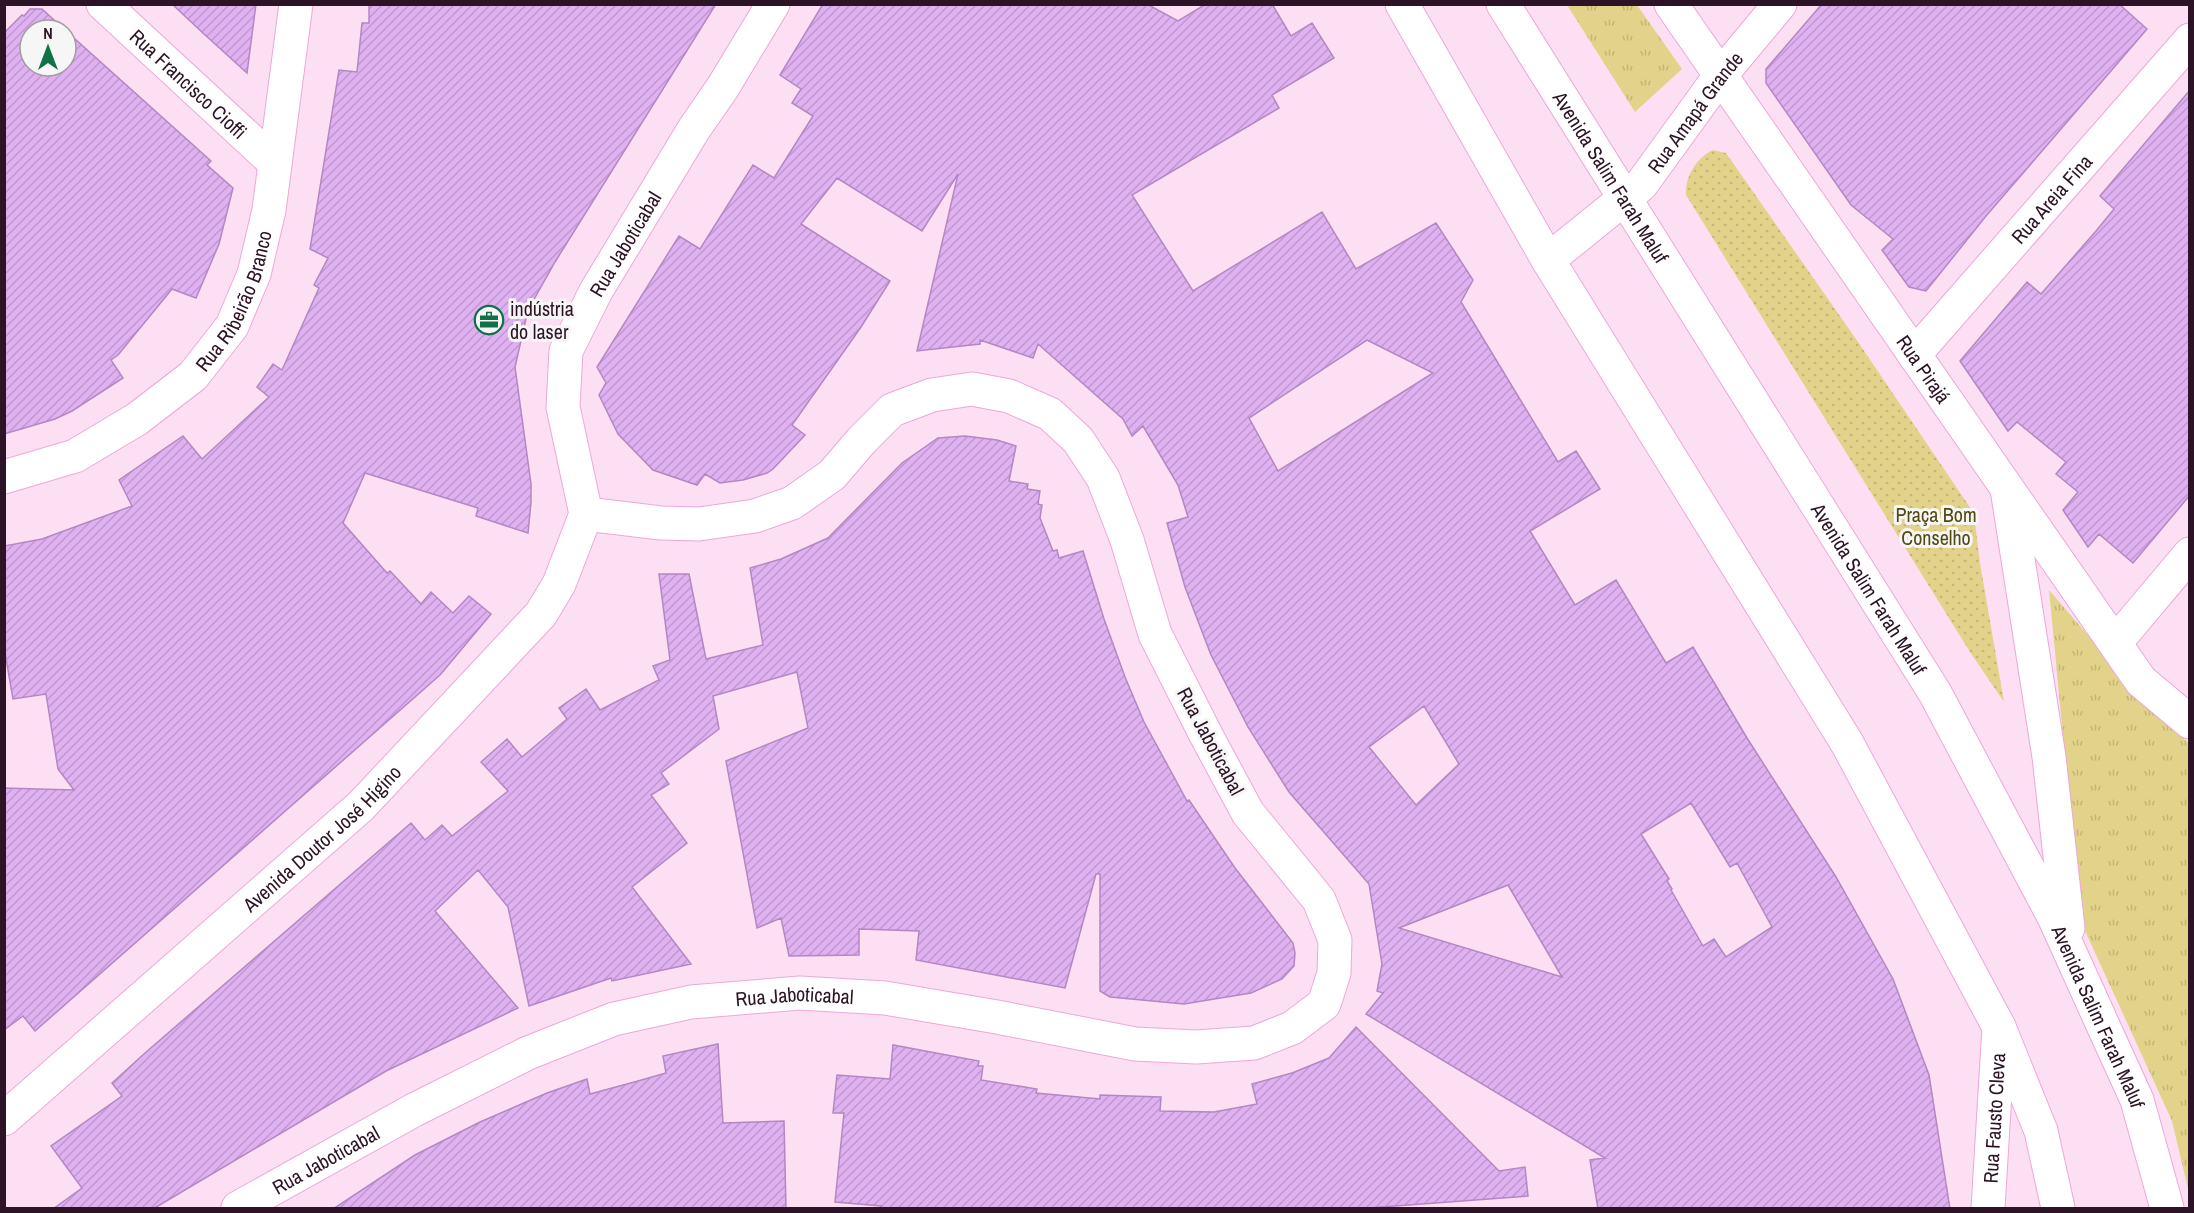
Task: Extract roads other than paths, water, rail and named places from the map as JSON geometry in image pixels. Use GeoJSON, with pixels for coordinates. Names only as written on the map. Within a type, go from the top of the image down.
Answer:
{"type":"FeatureCollection","features":[{"type":"Feature","properties":{"kind":"main road","name":"Rua Francisco Cioffi"},"geometry":{"type":"LineString","coordinates":[[103,4],[275,163]]}},
{"type":"Feature","properties":{"kind":"main road","name":"Rua Ribeirão Branco"},"geometry":{"type":"LineString","coordinates":[[4,477],[75,456],[138,418],[193,376],[231,326],[254,274],[269,210],[296,4]]}},
{"type":"Feature","properties":{"kind":"main road","name":"Rua Jaboticabal"},"geometry":{"type":"LineString","coordinates":[[238,1209],[414,1110],[528,1053],[614,1019],[691,1002],[800,993],[885,998],[1135,1044],[1196,1047],[1254,1043],[1292,1028],[1324,1004],[1334,973],[1335,940],[1319,900],[1248,813],[1155,634],[1127,540],[1103,478],[1078,440],[1050,414],[1009,396],[972,390],[932,395],[892,411],[862,440],[832,475],[792,503],[755,516],[699,524],[661,523],[586,514],[563,407],[566,351],[596,291],[772,4]]}},
{"type":"Feature","properties":{"kind":"main road"},"geometry":{"type":"LineString","coordinates":[[1402,4],[1548,260],[1847,743],[1999,1028],[2041,1131],[2058,1209]]}},
{"type":"Feature","properties":{"kind":"main road","name":"Avenida Salim Farah Maluf"},"geometry":{"type":"LineString","coordinates":[[1503,4],[1935,693],[2054,917],[2137,1100],[2167,1209]]}},
{"type":"Feature","properties":{"kind":"main road","name":"Rua Pirajá"},"geometry":{"type":"LineString","coordinates":[[1671,4],[2141,681],[2190,722]]}},
{"type":"Feature","properties":{"kind":"main road","name":"Rua Amapá Grande"},"geometry":{"type":"LineString","coordinates":[[1548,260],[1641,185],[1720,76],[1780,4]]}},
{"type":"Feature","properties":{"kind":"main road","name":"Rua Areia Fina"},"geometry":{"type":"LineString","coordinates":[[1914,356],[2190,40]]}},
{"type":"Feature","properties":{"kind":"main road"},"geometry":{"type":"LineString","coordinates":[[2007,489],[2049,757],[2070,954]]}},
{"type":"Feature","properties":{"kind":"main road","name":"Avenida Doutor José Higino"},"geometry":{"type":"LineString","coordinates":[[4,1119],[362,806],[541,614],[559,584],[586,514]]}},
{"type":"Feature","properties":{"kind":"main road"},"geometry":{"type":"LineString","coordinates":[[2115,643],[2190,554]]}},
{"type":"Feature","properties":{"kind":"main road","name":"Rua Fausto Cleva"},"geometry":{"type":"LineString","coordinates":[[1988,1209],[1999,1028]]}},
{"type":"Feature","properties":{"kind":"place","name":"indústria do laser"},"geometry":{"type":"Point","coordinates":[489,320]}},
{"type":"Feature","properties":{"kind":"park label","name":"Praça Bom Conselho"},"geometry":{"type":"Point","coordinates":[1936,526]}}]}
